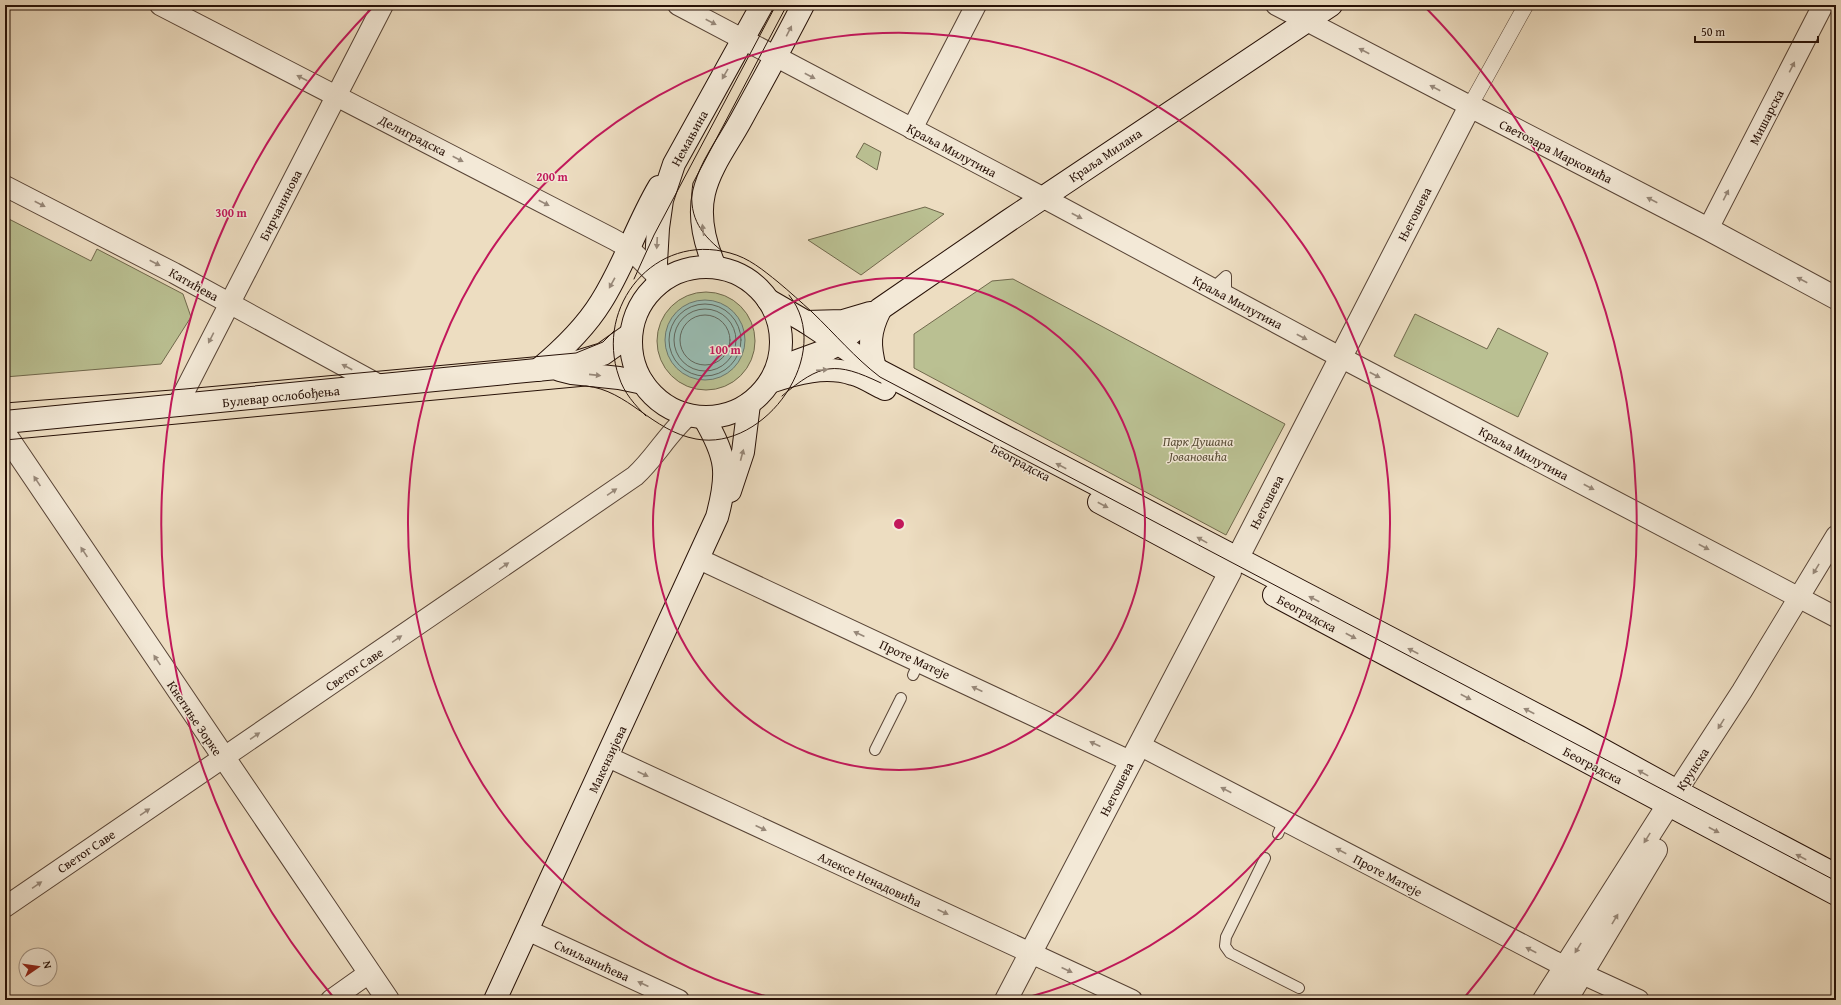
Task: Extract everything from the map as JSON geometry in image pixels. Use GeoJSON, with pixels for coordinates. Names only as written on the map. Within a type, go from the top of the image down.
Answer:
{"type":"FeatureCollection","features":[{"type":"Feature","properties":{"kind":"main road","name":"Немањина"},"geometry":{"type":"LineString","coordinates":[[658,280],[656,263],[658,228],[662,200],[674,164],[762,5]]}},
{"type":"Feature","properties":{"kind":"main road"},"geometry":{"type":"LineString","coordinates":[[715,267],[703,234],[703,194],[709,177],[776,58],[803,5]]}},
{"type":"Feature","properties":{"kind":"main road","name":"Краља Милана"},"geometry":{"type":"LineString","coordinates":[[773,375],[838,344],[880,309],[1042,197],[1331,5]]}},
{"type":"Feature","properties":{"kind":"main road","name":"Светозара Марковића"},"geometry":{"type":"LineString","coordinates":[[1470,106],[1708,229],[1836,298]]}},
{"type":"Feature","properties":{"kind":"main road","name":"Његошева"},"geometry":{"type":"LineString","coordinates":[[1006,1000],[1233,566],[1470,106]]}},
{"type":"Feature","properties":{"kind":"main road"},"geometry":{"type":"LineString","coordinates":[[547,369],[583,327],[601,303],[620,269],[646,209],[674,164]]}},
{"type":"Feature","properties":{"kind":"main road"},"geometry":{"type":"LineString","coordinates":[[715,267],[731,271],[745,278],[758,288],[768,300],[775,313],[781,335],[780,350],[773,375],[757,397],[749,404],[725,415],[696,417],[675,411],[662,404],[643,383],[634,363],[631,348],[631,334],[638,310],[658,280],[691,268],[715,267]]}},
{"type":"Feature","properties":{"kind":"main road"},"geometry":{"type":"LineString","coordinates":[[768,300],[806,322]]}},
{"type":"Feature","properties":{"kind":"main road"},"geometry":{"type":"LineString","coordinates":[[876,368],[870,342],[871,331],[880,309]]}},
{"type":"Feature","properties":{"kind":"main road","name":"Краља Милана"},"geometry":{"type":"LineString","coordinates":[[806,322],[832,322],[848,320],[864,316],[880,309]]}},
{"type":"Feature","properties":{"kind":"main road","name":"Београдска"},"geometry":{"type":"LineString","coordinates":[[806,322],[876,368],[1233,566]]}},
{"type":"Feature","properties":{"kind":"main road","name":"Булевар ослобођења"},"geometry":{"type":"LineString","coordinates":[[5,422],[547,369],[603,354],[631,334]]}},
{"type":"Feature","properties":{"kind":"main road","name":"Булевар ослобођења"},"geometry":{"type":"LineString","coordinates":[[547,369],[619,378],[643,383]]}},
{"type":"Feature","properties":{"kind":"main road","name":"Београдска"},"geometry":{"type":"LineString","coordinates":[[773,375],[791,375],[822,370],[841,371],[858,376],[1233,566],[1579,737],[1678,801],[1836,894]]}},
{"type":"Feature","properties":{"kind":"main road","name":"Макензијева"},"geometry":{"type":"LineString","coordinates":[[495,1000],[717,517],[727,500],[743,452],[749,404]]}},
{"type":"Feature","properties":{"kind":"main road","name":"Макензијева"},"geometry":{"type":"LineString","coordinates":[[696,417],[717,441],[725,465],[725,482],[717,517]]}},
{"type":"Feature","properties":{"kind":"main road","name":"Кнегиње Зорке"},"geometry":{"type":"LineString","coordinates":[[5,434],[388,1000]]}},
{"type":"Feature","properties":{"kind":"main road","name":"Београдска"},"geometry":{"type":"LineString","coordinates":[[1678,801],[1836,875]]}},
{"type":"Feature","properties":{"kind":"main road","name":"Крунска"},"geometry":{"type":"LineString","coordinates":[[1544,1000],[1574,970],[1678,801]]}},
{"type":"Feature","properties":{"kind":"main road","name":"Крунска"},"geometry":{"type":"LineString","coordinates":[[1566,1000],[1574,970]]}},
{"type":"Feature","properties":{"kind":"street","name":"Делиградска"},"geometry":{"type":"LineString","coordinates":[[160,5],[629,248],[658,280]]}},
{"type":"Feature","properties":{"kind":"street","name":"Бирчанинова"},"geometry":{"type":"LineString","coordinates":[[177,406],[383,5]]}},
{"type":"Feature","properties":{"kind":"street","name":"Краља Милутина"},"geometry":{"type":"LineString","coordinates":[[678,5],[1042,197],[1340,357],[1836,616]]}},
{"type":"Feature","properties":{"kind":"street"},"geometry":{"type":"LineString","coordinates":[[912,129],[976,5]]}},
{"type":"Feature","properties":{"kind":"street","name":"Светозара Марковића"},"geometry":{"type":"LineString","coordinates":[[1276,5],[1470,106]]}},
{"type":"Feature","properties":{"kind":"street","name":"Његошева"},"geometry":{"type":"LineString","coordinates":[[1470,106],[1526,5]]}},
{"type":"Feature","properties":{"kind":"street","name":"Мишарска"},"geometry":{"type":"LineString","coordinates":[[1708,229],[1823,5]]}},
{"type":"Feature","properties":{"kind":"street","name":"Катићева"},"geometry":{"type":"LineString","coordinates":[[5,186],[174,273],[381,386]]}},
{"type":"Feature","properties":{"kind":"street","name":"Светог Саве"},"geometry":{"type":"LineString","coordinates":[[5,906],[635,476],[653,458],[672,431],[696,417]]}},
{"type":"Feature","properties":{"kind":"street","name":"Крунска"},"geometry":{"type":"LineString","coordinates":[[1678,801],[1836,536]]}},
{"type":"Feature","properties":{"kind":"street","name":"Проте Матеје"},"geometry":{"type":"LineString","coordinates":[[699,559],[755,585],[916,668],[1134,753],[1281,827],[1367,865],[1574,970],[1639,1000]]}},
{"type":"Feature","properties":{"kind":"street","name":"Алексе Ненадовића"},"geometry":{"type":"LineString","coordinates":[[608,757],[1132,1000]]}},
{"type":"Feature","properties":{"kind":"street","name":"Смиљанићева"},"geometry":{"type":"LineString","coordinates":[[527,930],[679,1000]]}},
{"type":"Feature","properties":{"kind":"street"},"geometry":{"type":"LineString","coordinates":[[331,1000],[369,973]]}},
{"type":"Feature","properties":{"kind":"lane"},"geometry":{"type":"LineString","coordinates":[[1208,286],[1216,284],[1227,273],[1226,290],[1228,297]]}},
{"type":"Feature","properties":{"kind":"lane"},"geometry":{"type":"LineString","coordinates":[[875,750],[902,698]]}},
{"type":"Feature","properties":{"kind":"lane"},"geometry":{"type":"LineString","coordinates":[[1265,858],[1226,937],[1225,946],[1230,952],[1299,988]]}},
{"type":"Feature","properties":{"kind":"green space"},"geometry":{"type":"Polygon","coordinates":[[[864,143],[881,152],[877,170],[856,157],[864,143]]]}},
{"type":"Feature","properties":{"kind":"green space"},"geometry":{"type":"Polygon","coordinates":[[[925,207],[944,214],[861,275],[808,240],[925,207]]]}},
{"type":"Feature","properties":{"kind":"green space"},"geometry":{"type":"Polygon","coordinates":[[[5,217],[91,261],[97,249],[183,294],[191,317],[161,364],[5,377],[5,217]]]}},
{"type":"Feature","properties":{"kind":"green space","name":"Парк Душана Јовановића"},"geometry":{"type":"Polygon","coordinates":[[[1013,279],[1285,424],[1226,535],[914,368],[914,334],[992,281],[1013,279]]]}},
{"type":"Feature","properties":{"kind":"green space"},"geometry":{"type":"Polygon","coordinates":[[[706,292],[716,293],[733,300],[747,314],[754,331],[754,351],[747,368],[733,382],[716,389],[706,390],[696,389],[679,382],[665,368],[658,351],[657,341],[658,331],[665,314],[679,300],[696,293],[706,292]]]}},
{"type":"Feature","properties":{"kind":"green space"},"geometry":{"type":"Polygon","coordinates":[[[1415,314],[1487,349],[1498,328],[1548,353],[1518,417],[1394,356],[1415,314]]]}},
{"type":"Feature","properties":{"kind":"water"},"geometry":{"type":"Polygon","coordinates":[[[705,300],[720,303],[733,312],[742,325],[745,340],[742,355],[733,368],[720,377],[705,380],[690,377],[677,368],[668,355],[665,340],[668,325],[677,312],[690,303],[705,300]]]}},
{"type":"Feature","properties":{"kind":"tram line"},"geometry":{"type":"LineString","coordinates":[[634,279],[654,235],[776,5]]}},
{"type":"Feature","properties":{"kind":"tram line"},"geometry":{"type":"LineString","coordinates":[[722,251],[707,237],[697,222],[692,204],[693,183],[787,5]]}},
{"type":"Feature","properties":{"kind":"tram line"},"geometry":{"type":"LineString","coordinates":[[646,416],[627,393],[619,377],[614,350],[615,325],[623,301],[637,280],[655,264],[678,254],[703,249],[737,255],[756,265],[767,273],[812,312],[845,346],[880,377],[1836,881]]}},
{"type":"Feature","properties":{"kind":"tram line"},"geometry":{"type":"LineString","coordinates":[[5,440],[586,386],[601,389],[615,395],[628,402],[653,420],[680,435],[696,439],[722,439],[746,430],[768,414],[786,394],[798,369],[804,344],[801,318],[789,295]]}},
{"type":"Feature","properties":{"kind":"tram line"},"geometry":{"type":"LineString","coordinates":[[5,403],[185,389],[576,353],[603,342],[614,331]]}},
{"type":"Feature","properties":{"kind":"tram line"},"geometry":{"type":"LineString","coordinates":[[782,396],[807,377],[829,369],[852,371],[881,383]]}}]}
